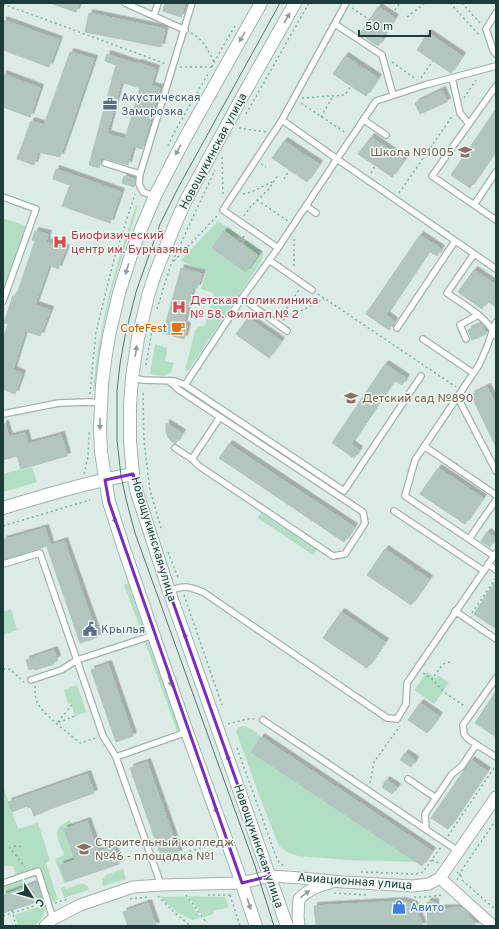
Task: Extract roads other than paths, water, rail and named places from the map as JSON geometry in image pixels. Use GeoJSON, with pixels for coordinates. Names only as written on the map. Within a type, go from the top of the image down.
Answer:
{"type":"FeatureCollection","features":[{"type":"Feature","properties":{"kind":"main road"},"geometry":{"type":"LineString","coordinates":[[256,926],[109,502],[101,452],[100,428],[105,360],[119,293],[134,246],[154,196],[191,126],[261,3]]}},
{"type":"Feature","properties":{"kind":"main road","name":"Новощукинская улица"},"geometry":{"type":"LineString","coordinates":[[287,926],[169,591],[137,493],[133,474],[130,442],[130,405],[137,379],[138,338],[148,296],[155,274],[174,227],[185,202],[295,3]]}},
{"type":"Feature","properties":{"kind":"main road"},"geometry":{"type":"LineString","coordinates":[[3,508],[105,480],[133,474]]}},
{"type":"Feature","properties":{"kind":"street"},"geometry":{"type":"LineString","coordinates":[[493,926],[440,878],[496,797]]}},
{"type":"Feature","properties":{"kind":"street","name":"Авиационная улица"},"geometry":{"type":"LineString","coordinates":[[49,923],[80,905],[133,887],[242,883],[270,876],[338,882],[413,886],[429,884],[440,878]]}},
{"type":"Feature","properties":{"kind":"street"},"geometry":{"type":"LineString","coordinates":[[299,926],[299,899],[309,890],[323,884],[338,882]]}},
{"type":"Feature","properties":{"kind":"lane"},"geometry":{"type":"LineString","coordinates":[[125,3],[185,30]]}},
{"type":"Feature","properties":{"kind":"lane"},"geometry":{"type":"LineString","coordinates":[[154,16],[158,3]]}},
{"type":"Feature","properties":{"kind":"lane"},"geometry":{"type":"LineString","coordinates":[[154,196],[143,192],[139,184],[140,174],[192,3]]}},
{"type":"Feature","properties":{"kind":"lane"},"geometry":{"type":"LineString","coordinates":[[278,248],[223,210],[282,120],[346,3]]}},
{"type":"Feature","properties":{"kind":"lane"},"geometry":{"type":"LineString","coordinates":[[494,52],[486,29],[496,13]]}},
{"type":"Feature","properties":{"kind":"lane"},"geometry":{"type":"LineString","coordinates":[[335,24],[382,55],[393,95]]}},
{"type":"Feature","properties":{"kind":"lane"},"geometry":{"type":"LineString","coordinates":[[185,385],[242,298],[278,248],[376,101],[496,66]]}},
{"type":"Feature","properties":{"kind":"lane"},"geometry":{"type":"LineString","coordinates":[[452,78],[460,113],[470,124]]}},
{"type":"Feature","properties":{"kind":"lane"},"geometry":{"type":"LineString","coordinates":[[496,86],[432,176],[496,220]]}},
{"type":"Feature","properties":{"kind":"lane"},"geometry":{"type":"LineString","coordinates":[[282,120],[337,160],[496,269]]}},
{"type":"Feature","properties":{"kind":"lane"},"geometry":{"type":"LineString","coordinates":[[364,120],[386,135]]}},
{"type":"Feature","properties":{"kind":"lane"},"geometry":{"type":"LineString","coordinates":[[105,163],[140,174]]}},
{"type":"Feature","properties":{"kind":"lane"},"geometry":{"type":"LineString","coordinates":[[474,205],[496,172]]}},
{"type":"Feature","properties":{"kind":"lane"},"geometry":{"type":"LineString","coordinates":[[3,197],[36,209],[3,301]]}},
{"type":"Feature","properties":{"kind":"lane"},"geometry":{"type":"LineString","coordinates":[[306,206],[316,213]]}},
{"type":"Feature","properties":{"kind":"lane"},"geometry":{"type":"LineString","coordinates":[[397,328],[455,241]]}},
{"type":"Feature","properties":{"kind":"lane"},"geometry":{"type":"LineString","coordinates":[[474,254],[447,293],[478,315],[493,329],[496,336]]}},
{"type":"Feature","properties":{"kind":"lane"},"geometry":{"type":"LineString","coordinates":[[269,260],[312,290]]}},
{"type":"Feature","properties":{"kind":"lane"},"geometry":{"type":"LineString","coordinates":[[242,298],[287,331]]}},
{"type":"Feature","properties":{"kind":"lane"},"geometry":{"type":"LineString","coordinates":[[466,339],[460,325],[478,315]]}},
{"type":"Feature","properties":{"kind":"lane"},"geometry":{"type":"LineString","coordinates":[[169,591],[181,586],[203,592],[387,718],[396,719],[406,704],[406,683],[495,555],[405,496],[415,460],[479,365],[496,322]]}},
{"type":"Feature","properties":{"kind":"lane"},"geometry":{"type":"LineString","coordinates":[[423,339],[473,373]]}},
{"type":"Feature","properties":{"kind":"lane"},"geometry":{"type":"LineString","coordinates":[[137,379],[169,380],[185,385],[344,491],[421,376]]}},
{"type":"Feature","properties":{"kind":"lane"},"geometry":{"type":"LineString","coordinates":[[169,380],[179,390],[363,512],[365,523],[345,554],[333,556],[199,466],[192,459],[175,448]]}},
{"type":"Feature","properties":{"kind":"lane"},"geometry":{"type":"LineString","coordinates":[[459,393],[496,471]]}},
{"type":"Feature","properties":{"kind":"lane"},"geometry":{"type":"LineString","coordinates":[[3,414],[59,403],[101,403]]}},
{"type":"Feature","properties":{"kind":"lane"},"geometry":{"type":"LineString","coordinates":[[192,459],[220,417]]}},
{"type":"Feature","properties":{"kind":"lane"},"geometry":{"type":"LineString","coordinates":[[424,446],[496,495]]}},
{"type":"Feature","properties":{"kind":"lane"},"geometry":{"type":"LineString","coordinates":[[469,539],[496,500]]}},
{"type":"Feature","properties":{"kind":"lane"},"geometry":{"type":"LineString","coordinates":[[394,511],[484,570]]}},
{"type":"Feature","properties":{"kind":"lane"},"geometry":{"type":"LineString","coordinates":[[3,564],[40,553],[103,736],[116,757],[161,885]]}},
{"type":"Feature","properties":{"kind":"lane"},"geometry":{"type":"LineString","coordinates":[[488,564],[496,570]]}},
{"type":"Feature","properties":{"kind":"lane"},"geometry":{"type":"LineString","coordinates":[[455,611],[496,639]]}},
{"type":"Feature","properties":{"kind":"lane"},"geometry":{"type":"LineString","coordinates":[[32,680],[61,670],[77,660],[154,635]]}},
{"type":"Feature","properties":{"kind":"lane"},"geometry":{"type":"LineString","coordinates":[[496,678],[463,725],[464,734],[468,739],[496,757]]}},
{"type":"Feature","properties":{"kind":"lane"},"geometry":{"type":"LineString","coordinates":[[263,720],[458,851]]}},
{"type":"Feature","properties":{"kind":"lane"},"geometry":{"type":"LineString","coordinates":[[116,757],[188,732]]}},
{"type":"Feature","properties":{"kind":"lane"},"geometry":{"type":"LineString","coordinates":[[426,829],[425,814],[452,774],[462,766],[476,745]]}},
{"type":"Feature","properties":{"kind":"lane"},"geometry":{"type":"LineString","coordinates":[[408,779],[436,798]]}},
{"type":"Feature","properties":{"kind":"lane"},"geometry":{"type":"LineString","coordinates":[[3,883],[38,871],[47,901],[49,923]]}},
{"type":"Feature","properties":{"kind":"tram line"},"geometry":{"type":"LineString","coordinates":[[274,926],[255,866],[135,533],[121,476],[117,440],[117,391],[125,336],[136,292],[160,224],[178,188],[280,3]]}},
{"type":"Feature","properties":{"kind":"place","name":"Акустическая Заморозка"},"geometry":{"type":"Point","coordinates":[110,104]}},
{"type":"Feature","properties":{"kind":"place","name":"Школа №1005"},"geometry":{"type":"Point","coordinates":[465,152]}},
{"type":"Feature","properties":{"kind":"place","name":"Биофизический центр им. Бурназяна"},"geometry":{"type":"Point","coordinates":[60,242]}},
{"type":"Feature","properties":{"kind":"place","name":"Детская поликлиника № 58. Филиал № 2"},"geometry":{"type":"Point","coordinates":[179,307]}},
{"type":"Feature","properties":{"kind":"place","name":"CofeFest"},"geometry":{"type":"Point","coordinates":[178,328]}},
{"type":"Feature","properties":{"kind":"place","name":"Детский сад №890"},"geometry":{"type":"Point","coordinates":[351,398]}},
{"type":"Feature","properties":{"kind":"place","name":"Крылья"},"geometry":{"type":"Point","coordinates":[90,629]}},
{"type":"Feature","properties":{"kind":"place","name":"Строительный колледж №46 - площадка №1"},"geometry":{"type":"Point","coordinates":[84,849]}},
{"type":"Feature","properties":{"kind":"place","name":"Авито"},"geometry":{"type":"Point","coordinates":[399,907]}}]}
